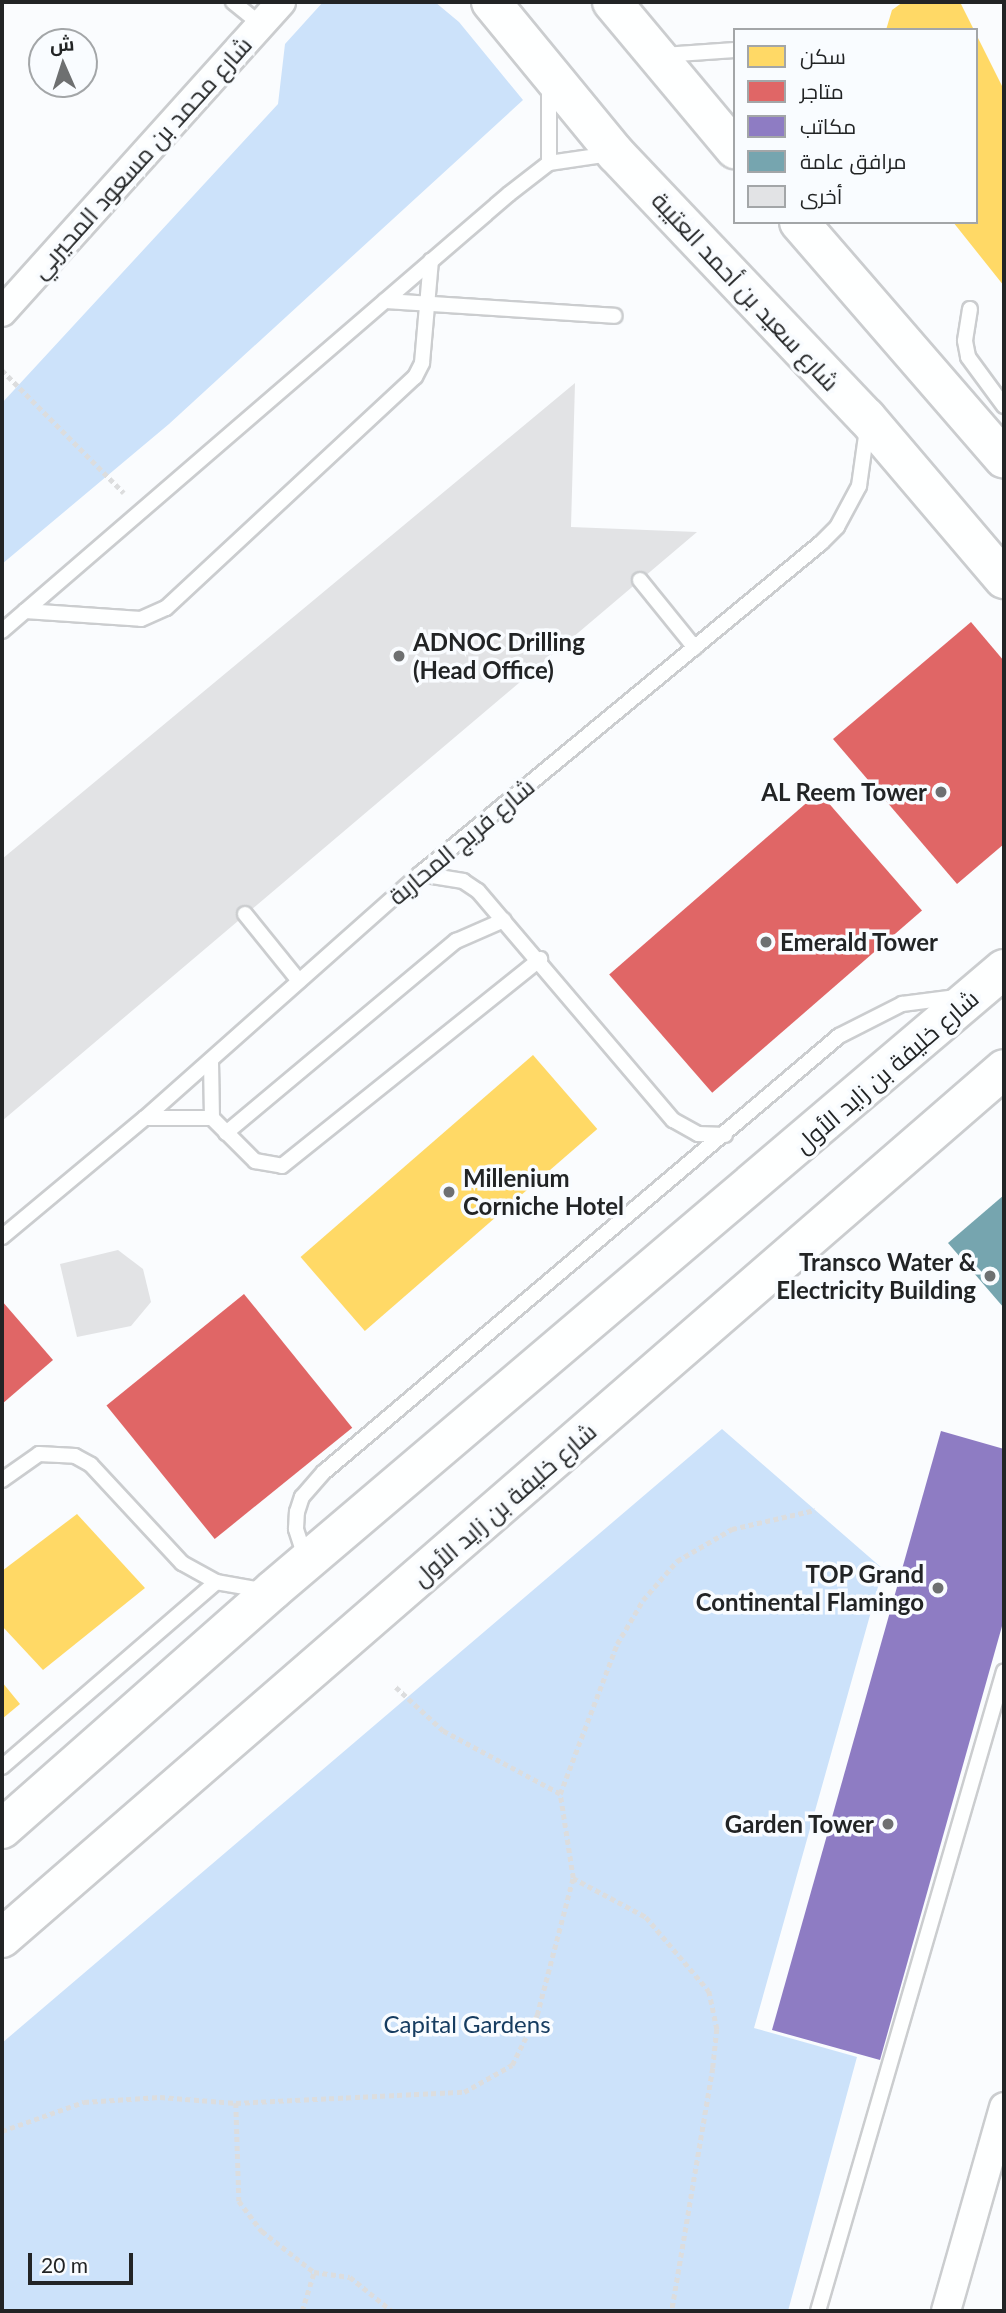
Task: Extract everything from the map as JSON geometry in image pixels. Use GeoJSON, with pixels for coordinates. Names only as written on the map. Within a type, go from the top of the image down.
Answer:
{"type":"FeatureCollection","features":[{"type":"Feature","properties":{"kind":"main road"},"geometry":{"type":"LineString","coordinates":[[612,2],[655,57],[733,147]]}},
{"type":"Feature","properties":{"kind":"main road","name":"شارع سعيد بن أحمد العتيبة"},"geometry":{"type":"LineString","coordinates":[[491,3],[546,63],[616,154],[866,417],[1004,579]]}},
{"type":"Feature","properties":{"kind":"main road"},"geometry":{"type":"LineString","coordinates":[[801,224],[1004,459]]}},
{"type":"Feature","properties":{"kind":"main road","name":"شارع خليفة بن زايد الأول"},"geometry":{"type":"LineString","coordinates":[[2,1829],[273,1590],[308,1565],[1004,969]]}},
{"type":"Feature","properties":{"kind":"main road","name":"شارع خليفة بن زايد الأول"},"geometry":{"type":"LineString","coordinates":[[2,1938],[1004,1069]]}},
{"type":"Feature","properties":{"kind":"street","name":"شارع محمد بن مسعود المحيربي"},"geometry":{"type":"LineString","coordinates":[[2,312],[281,2]]}},
{"type":"Feature","properties":{"kind":"street"},"geometry":{"type":"LineString","coordinates":[[946,2311],[1003,2117]]}},
{"type":"Feature","properties":{"kind":"lane"},"geometry":{"type":"LineString","coordinates":[[233,2],[260,24]]}},
{"type":"Feature","properties":{"kind":"lane"},"geometry":{"type":"LineString","coordinates":[[655,57],[733,50]]}},
{"type":"Feature","properties":{"kind":"lane"},"geometry":{"type":"LineString","coordinates":[[546,63],[549,163]]}},
{"type":"Feature","properties":{"kind":"lane"},"geometry":{"type":"LineString","coordinates":[[2,631],[431,260],[549,163],[616,154]]}},
{"type":"Feature","properties":{"kind":"lane"},"geometry":{"type":"LineString","coordinates":[[25,611],[141,618],[166,608],[415,377],[422,363],[431,260]]}},
{"type":"Feature","properties":{"kind":"lane"},"geometry":{"type":"LineString","coordinates":[[384,301],[615,316]]}},
{"type":"Feature","properties":{"kind":"lane"},"geometry":{"type":"LineString","coordinates":[[970,309],[965,341],[968,357],[1004,406]]}},
{"type":"Feature","properties":{"kind":"lane","name":"شارع فريج المحاربة"},"geometry":{"type":"LineString","coordinates":[[2,1237],[211,1061],[420,874],[695,648],[837,527],[862,475],[866,417]]}},
{"type":"Feature","properties":{"kind":"lane"},"geometry":{"type":"LineString","coordinates":[[640,580],[695,648]]}},
{"type":"Feature","properties":{"kind":"lane"},"geometry":{"type":"LineString","coordinates":[[420,874],[463,881],[540,959],[673,1119],[698,1134],[725,1135]]}},
{"type":"Feature","properties":{"kind":"lane"},"geometry":{"type":"LineString","coordinates":[[246,914],[299,981]]}},
{"type":"Feature","properties":{"kind":"lane"},"geometry":{"type":"LineString","coordinates":[[226,1133],[456,941],[504,920]]}},
{"type":"Feature","properties":{"kind":"lane"},"geometry":{"type":"LineString","coordinates":[[211,1061],[212,1118],[263,1166],[291,1162],[540,959]]}},
{"type":"Feature","properties":{"kind":"lane"},"geometry":{"type":"LineString","coordinates":[[308,1565],[296,1529],[302,1497],[312,1483],[859,1023],[914,1002],[972,998]]}},
{"type":"Feature","properties":{"kind":"lane"},"geometry":{"type":"LineString","coordinates":[[145,1118],[212,1118]]}},
{"type":"Feature","properties":{"kind":"lane"},"geometry":{"type":"LineString","coordinates":[[2,1480],[39,1454],[75,1456],[91,1465],[167,1551],[216,1582],[273,1590]]}},
{"type":"Feature","properties":{"kind":"lane"},"geometry":{"type":"LineString","coordinates":[[2,1767],[216,1582]]}},
{"type":"Feature","properties":{"kind":"lane"},"geometry":{"type":"LineString","coordinates":[[818,2311],[1004,1671]]}},
{"type":"Feature","properties":{"kind":"path"},"geometry":{"type":"LineString","coordinates":[[2,370],[141,510]]}},
{"type":"Feature","properties":{"kind":"path"},"geometry":{"type":"LineString","coordinates":[[2,2130],[84,2102],[160,2097],[236,2103],[464,2092],[512,2065],[537,2015],[573,1878],[560,1794],[617,1644],[643,1600],[677,1560],[732,1529],[815,1510]]}},
{"type":"Feature","properties":{"kind":"path"},"geometry":{"type":"LineString","coordinates":[[394,1686],[443,1731],[560,1794]]}},
{"type":"Feature","properties":{"kind":"path"},"geometry":{"type":"LineString","coordinates":[[573,1878],[646,1917],[709,1991],[717,2029],[713,2068],[672,2311]]}},
{"type":"Feature","properties":{"kind":"path"},"geometry":{"type":"LineString","coordinates":[[236,2103],[239,2201],[262,2231],[314,2272],[350,2277],[393,2311]]}},
{"type":"Feature","properties":{"kind":"path"},"geometry":{"type":"LineString","coordinates":[[302,2311],[314,2272]]}},
{"type":"Feature","properties":{"kind":"green space"},"geometry":{"type":"Polygon","coordinates":[[[323,2],[435,2],[459,22],[523,100],[169,424],[2,564],[2,403],[278,104],[285,44],[323,2]]]}},
{"type":"Feature","properties":{"kind":"green space","name":"Capital Gardens"},"geometry":{"type":"Polygon","coordinates":[[[722,1429],[883,1569],[754,2028],[857,2057],[788,2311],[2,2311],[2,2043],[722,1429]]]}},
{"type":"Feature","properties":{"kind":"building: سكن"},"geometry":{"type":"Polygon","coordinates":[[[903,2],[960,2],[973,28],[887,28],[892,10],[903,2]]]}},
{"type":"Feature","properties":{"kind":"building: سكن"},"geometry":{"type":"Polygon","coordinates":[[[978,38],[1004,90],[1004,286],[955,224],[978,224],[978,38]]]}},
{"type":"Feature","properties":{"kind":"building: سكن","name":"Millenium Corniche Hotel"},"geometry":{"type":"Polygon","coordinates":[[[533,1055],[597,1129],[365,1331],[301,1257],[533,1055]]]}},
{"type":"Feature","properties":{"kind":"building: سكن"},"geometry":{"type":"Polygon","coordinates":[[[77,1514],[145,1588],[43,1670],[2,1626],[2,1571],[77,1514]]]}},
{"type":"Feature","properties":{"kind":"building: سكن"},"geometry":{"type":"Polygon","coordinates":[[[2,1682],[20,1704],[2,1719],[2,1682]]]}},
{"type":"Feature","properties":{"kind":"building: متاجر","name":"AL Reem Tower"},"geometry":{"type":"Polygon","coordinates":[[[971,622],[1004,661],[1004,844],[957,884],[833,739],[971,622]]]}},
{"type":"Feature","properties":{"kind":"building: متاجر","name":"Emerald Tower"},"geometry":{"type":"Polygon","coordinates":[[[819,792],[922,910],[712,1093],[609,974],[819,792]]]}},
{"type":"Feature","properties":{"kind":"building: متاجر"},"geometry":{"type":"Polygon","coordinates":[[[244,1294],[352,1428],[215,1539],[106,1405],[244,1294]]]}},
{"type":"Feature","properties":{"kind":"building: متاجر"},"geometry":{"type":"Polygon","coordinates":[[[2,1301],[53,1360],[2,1404],[2,1301]]]}},
{"type":"Feature","properties":{"kind":"building: مكاتب","name":"Garden Tower"},"geometry":{"type":"Polygon","coordinates":[[[941,1431],[1004,1449],[1004,1619],[880,2060],[772,2030],[941,1431]]]}},
{"type":"Feature","properties":{"kind":"building: مرافق عامة","name":"Transco Water & Electricity Building"},"geometry":{"type":"Polygon","coordinates":[[[1004,1195],[1004,1308],[948,1243],[1004,1195]]]}},
{"type":"Feature","properties":{"kind":"building: أخرى","name":"ADNOC Drilling (Head Office)"},"geometry":{"type":"Polygon","coordinates":[[[575,383],[571,527],[697,532],[2,1121],[2,859],[575,383]]]}},
{"type":"Feature","properties":{"kind":"building: أخرى"},"geometry":{"type":"Polygon","coordinates":[[[118,1250],[143,1269],[151,1302],[131,1326],[77,1337],[60,1264],[118,1250]]]}},
{"type":"Feature","properties":{"kind":"place","name":"ADNOC Drilling (Head Office)"},"geometry":{"type":"Point","coordinates":[399,656]}},
{"type":"Feature","properties":{"kind":"place","name":"AL Reem Tower"},"geometry":{"type":"Point","coordinates":[941,792]}},
{"type":"Feature","properties":{"kind":"place","name":"Emerald Tower"},"geometry":{"type":"Point","coordinates":[766,942]}},
{"type":"Feature","properties":{"kind":"place","name":"Millenium Corniche Hotel"},"geometry":{"type":"Point","coordinates":[449,1192]}},
{"type":"Feature","properties":{"kind":"place","name":"Transco Water & Electricity Building"},"geometry":{"type":"Point","coordinates":[990,1276]}},
{"type":"Feature","properties":{"kind":"place","name":"TOP Grand Continental Flamingo"},"geometry":{"type":"Point","coordinates":[938,1588]}},
{"type":"Feature","properties":{"kind":"place","name":"Garden Tower"},"geometry":{"type":"Point","coordinates":[888,1824]}}]}
